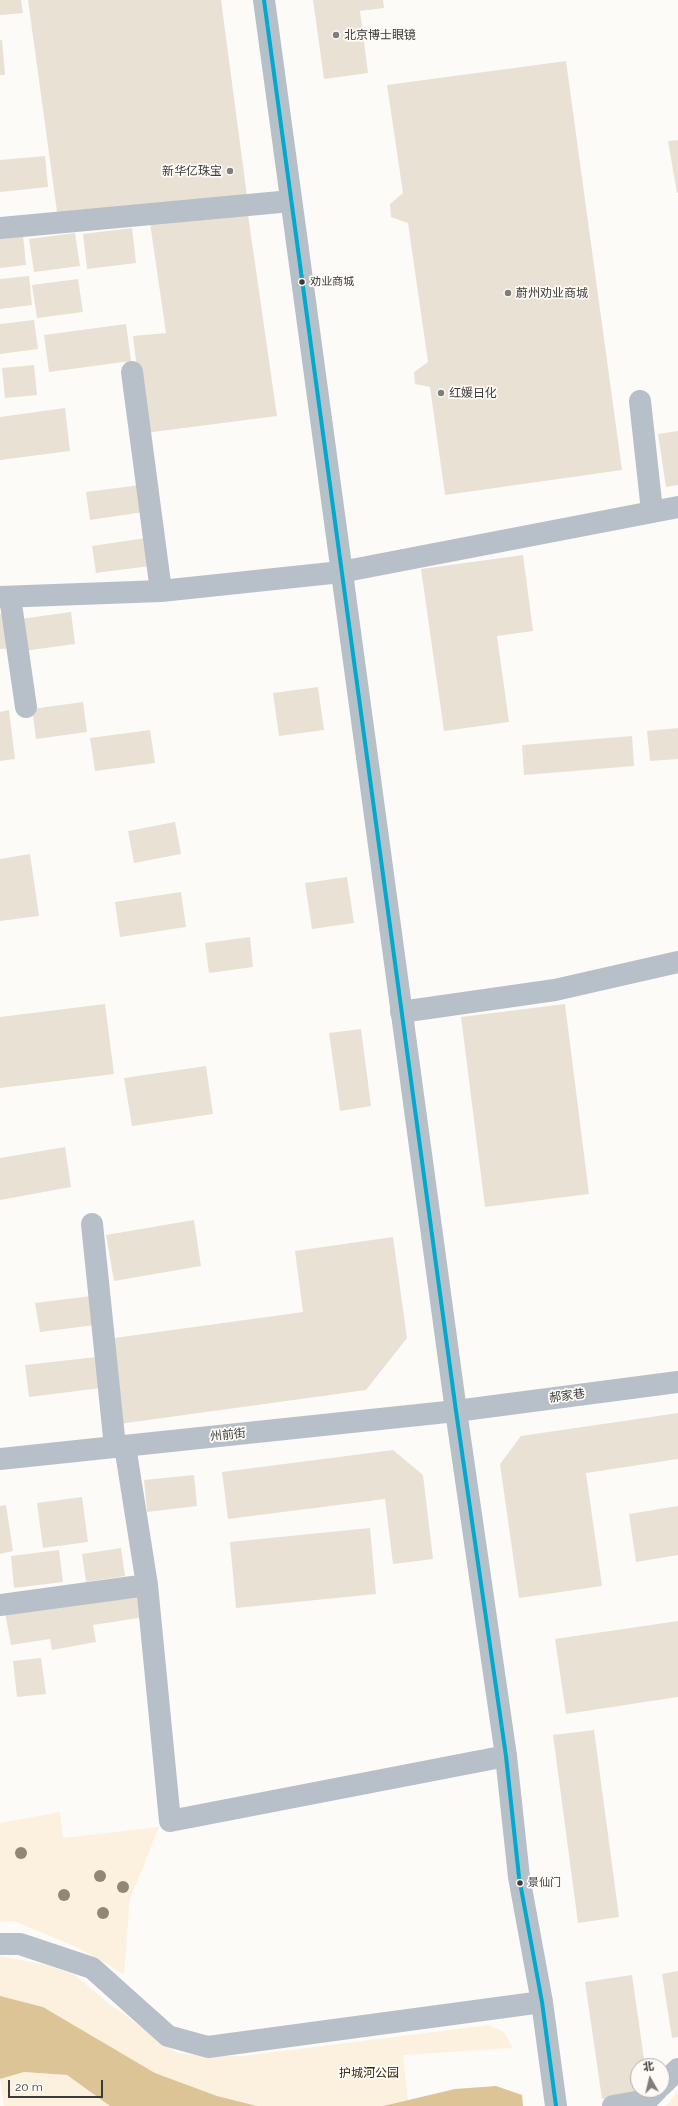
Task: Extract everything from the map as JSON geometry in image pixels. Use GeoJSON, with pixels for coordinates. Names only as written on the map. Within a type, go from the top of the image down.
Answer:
{"type":"FeatureCollection","features":[{"type":"Feature","properties":{"kind":"main road"},"geometry":{"type":"LineString","coordinates":[[264,0],[401,1012],[456,1411],[506,1756],[519,1877],[542,2002],[556,2106]]}},
{"type":"Feature","properties":{"kind":"street"},"geometry":{"type":"LineString","coordinates":[[0,228],[291,201]]}},
{"type":"Feature","properties":{"kind":"street"},"geometry":{"type":"LineString","coordinates":[[132,372],[161,591]]}},
{"type":"Feature","properties":{"kind":"street"},"geometry":{"type":"LineString","coordinates":[[640,401],[652,511]]}},
{"type":"Feature","properties":{"kind":"street"},"geometry":{"type":"LineString","coordinates":[[26,707],[5,597],[161,591],[341,572],[678,506]]}},
{"type":"Feature","properties":{"kind":"street"},"geometry":{"type":"LineString","coordinates":[[401,1012],[555,990],[678,962]]}},
{"type":"Feature","properties":{"kind":"street"},"geometry":{"type":"LineString","coordinates":[[92,1224],[120,1446],[147,1584],[170,1821],[506,1756]]}},
{"type":"Feature","properties":{"kind":"street","name":"郝家巷"},"geometry":{"type":"LineString","coordinates":[[456,1411],[678,1382]]}},
{"type":"Feature","properties":{"kind":"street","name":"州前街"},"geometry":{"type":"LineString","coordinates":[[0,1459],[456,1411]]}},
{"type":"Feature","properties":{"kind":"street"},"geometry":{"type":"LineString","coordinates":[[0,1605],[147,1584]]}},
{"type":"Feature","properties":{"kind":"street"},"geometry":{"type":"LineString","coordinates":[[0,1944],[20,1944],[92,1968],[168,2036],[208,2047],[542,2002]]}},
{"type":"Feature","properties":{"kind":"street"},"geometry":{"type":"LineString","coordinates":[[670,2077],[678,2069]]}},
{"type":"Feature","properties":{"kind":"street"},"geometry":{"type":"LineString","coordinates":[[613,2106],[647,2100],[649,2098]]}},
{"type":"Feature","properties":{"kind":"green space"},"geometry":{"type":"Polygon","coordinates":[[[60,1812],[63,1838],[159,1827],[130,1899],[124,1974],[76,1947],[14,1921],[0,1922],[0,1823],[60,1812]]]}},
{"type":"Feature","properties":{"kind":"green space","name":"护城河公园"},"geometry":{"type":"Polygon","coordinates":[[[0,1956],[47,1965],[75,1975],[111,2005],[177,2053],[204,2056],[243,2056],[489,2025],[504,2032],[513,2048],[403,2055],[408,2100],[383,2106],[257,2106],[217,2096],[155,2073],[43,2007],[0,1996],[0,1956]]]}},
{"type":"Feature","properties":{"kind":"green space"},"geometry":{"type":"Polygon","coordinates":[[[24,2072],[67,2075],[110,2106],[4,2106],[0,2079],[24,2072]]]}},
{"type":"Feature","properties":{"kind":"green space"},"geometry":{"type":"Polygon","coordinates":[[[678,2091],[678,2106],[666,2106],[678,2091]]]}},
{"type":"Feature","properties":{"kind":"shaded area"},"geometry":{"type":"Polygon","coordinates":[[[0,1996],[43,2007],[155,2073],[217,2096],[257,2106],[110,2106],[67,2075],[24,2072],[0,2079],[0,1996]]]}},
{"type":"Feature","properties":{"kind":"shaded area"},"geometry":{"type":"Polygon","coordinates":[[[496,2086],[522,2095],[523,2106],[383,2106],[455,2089],[496,2086]]]}},
{"type":"Feature","properties":{"kind":"building"},"geometry":{"type":"Polygon","coordinates":[[[0,0],[21,0],[23,13],[0,15],[0,0]]]}},
{"type":"Feature","properties":{"kind":"building"},"geometry":{"type":"Polygon","coordinates":[[[28,0],[221,0],[247,196],[58,219],[28,0]]]}},
{"type":"Feature","properties":{"kind":"building"},"geometry":{"type":"Polygon","coordinates":[[[313,0],[383,0],[384,8],[360,11],[368,73],[324,79],[313,0]]]}},
{"type":"Feature","properties":{"kind":"building"},"geometry":{"type":"Polygon","coordinates":[[[0,40],[2,40],[5,75],[0,75],[0,40]]]}},
{"type":"Feature","properties":{"kind":"building","name":"蔚州劝业商城"},"geometry":{"type":"Polygon","coordinates":[[[566,61],[622,470],[445,495],[430,387],[415,384],[414,372],[428,362],[408,223],[391,217],[390,204],[403,193],[387,85],[566,61]]]}},
{"type":"Feature","properties":{"kind":"building"},"geometry":{"type":"Polygon","coordinates":[[[678,140],[678,193],[677,193],[668,141],[678,140]]]}},
{"type":"Feature","properties":{"kind":"building"},"geometry":{"type":"Polygon","coordinates":[[[45,156],[48,187],[0,192],[0,160],[45,156]]]}},
{"type":"Feature","properties":{"kind":"building"},"geometry":{"type":"Polygon","coordinates":[[[247,208],[277,416],[145,433],[133,336],[166,333],[150,223],[247,208]]]}},
{"type":"Feature","properties":{"kind":"building"},"geometry":{"type":"Polygon","coordinates":[[[132,228],[136,263],[87,269],[83,234],[132,228]]]}},
{"type":"Feature","properties":{"kind":"building"},"geometry":{"type":"Polygon","coordinates":[[[75,233],[80,266],[34,272],[29,239],[75,233]]]}},
{"type":"Feature","properties":{"kind":"building"},"geometry":{"type":"Polygon","coordinates":[[[23,235],[26,265],[0,268],[0,238],[23,235]]]}},
{"type":"Feature","properties":{"kind":"building"},"geometry":{"type":"Polygon","coordinates":[[[29,276],[32,305],[0,309],[0,279],[29,276]]]}},
{"type":"Feature","properties":{"kind":"building"},"geometry":{"type":"Polygon","coordinates":[[[78,279],[83,312],[37,318],[32,285],[78,279]]]}},
{"type":"Feature","properties":{"kind":"building"},"geometry":{"type":"Polygon","coordinates":[[[34,320],[38,349],[0,354],[0,324],[34,320]]]}},
{"type":"Feature","properties":{"kind":"building"},"geometry":{"type":"Polygon","coordinates":[[[126,324],[131,361],[49,372],[44,335],[126,324]]]}},
{"type":"Feature","properties":{"kind":"building"},"geometry":{"type":"Polygon","coordinates":[[[34,365],[37,395],[5,398],[2,368],[34,365]]]}},
{"type":"Feature","properties":{"kind":"building"},"geometry":{"type":"Polygon","coordinates":[[[65,408],[70,451],[0,460],[0,417],[65,408]]]}},
{"type":"Feature","properties":{"kind":"building"},"geometry":{"type":"Polygon","coordinates":[[[678,431],[678,485],[666,487],[658,434],[678,431]]]}},
{"type":"Feature","properties":{"kind":"building"},"geometry":{"type":"Polygon","coordinates":[[[140,485],[144,512],[90,520],[86,492],[140,485]]]}},
{"type":"Feature","properties":{"kind":"building"},"geometry":{"type":"Polygon","coordinates":[[[146,538],[150,566],[96,573],[92,546],[146,538]]]}},
{"type":"Feature","properties":{"kind":"building"},"geometry":{"type":"Polygon","coordinates":[[[523,555],[533,631],[497,636],[509,722],[444,731],[421,569],[523,555]]]}},
{"type":"Feature","properties":{"kind":"building"},"geometry":{"type":"Polygon","coordinates":[[[71,612],[75,644],[24,651],[20,619],[71,612]]]}},
{"type":"Feature","properties":{"kind":"building"},"geometry":{"type":"Polygon","coordinates":[[[8,613],[11,648],[0,649],[0,614],[8,613]]]}},
{"type":"Feature","properties":{"kind":"building"},"geometry":{"type":"Polygon","coordinates":[[[318,687],[324,730],[279,736],[273,693],[318,687]]]}},
{"type":"Feature","properties":{"kind":"building"},"geometry":{"type":"Polygon","coordinates":[[[83,702],[87,732],[36,739],[32,709],[83,702]]]}},
{"type":"Feature","properties":{"kind":"building"},"geometry":{"type":"Polygon","coordinates":[[[9,710],[15,759],[0,761],[0,712],[9,710]]]}},
{"type":"Feature","properties":{"kind":"building"},"geometry":{"type":"Polygon","coordinates":[[[678,728],[678,759],[650,761],[647,731],[678,728]]]}},
{"type":"Feature","properties":{"kind":"building"},"geometry":{"type":"Polygon","coordinates":[[[150,730],[155,763],[95,771],[90,738],[150,730]]]}},
{"type":"Feature","properties":{"kind":"building"},"geometry":{"type":"Polygon","coordinates":[[[632,736],[634,766],[524,775],[522,745],[632,736]]]}},
{"type":"Feature","properties":{"kind":"building"},"geometry":{"type":"Polygon","coordinates":[[[175,822],[181,854],[134,863],[128,831],[175,822]]]}},
{"type":"Feature","properties":{"kind":"building"},"geometry":{"type":"Polygon","coordinates":[[[30,854],[39,916],[0,921],[0,859],[30,854]]]}},
{"type":"Feature","properties":{"kind":"building"},"geometry":{"type":"Polygon","coordinates":[[[347,877],[354,923],[312,929],[305,883],[347,877]]]}},
{"type":"Feature","properties":{"kind":"building"},"geometry":{"type":"Polygon","coordinates":[[[181,892],[186,927],[120,937],[115,902],[181,892]]]}},
{"type":"Feature","properties":{"kind":"building"},"geometry":{"type":"Polygon","coordinates":[[[250,937],[253,967],[209,973],[205,943],[250,937]]]}},
{"type":"Feature","properties":{"kind":"building"},"geometry":{"type":"Polygon","coordinates":[[[105,1004],[114,1074],[0,1088],[0,1017],[105,1004]]]}},
{"type":"Feature","properties":{"kind":"building"},"geometry":{"type":"Polygon","coordinates":[[[565,1004],[589,1194],[485,1207],[461,1017],[565,1004]]]}},
{"type":"Feature","properties":{"kind":"building"},"geometry":{"type":"Polygon","coordinates":[[[361,1029],[371,1106],[340,1111],[329,1033],[361,1029]]]}},
{"type":"Feature","properties":{"kind":"building"},"geometry":{"type":"Polygon","coordinates":[[[206,1066],[213,1114],[132,1126],[124,1078],[206,1066]]]}},
{"type":"Feature","properties":{"kind":"building"},"geometry":{"type":"Polygon","coordinates":[[[65,1147],[71,1187],[0,1200],[0,1158],[65,1147]]]}},
{"type":"Feature","properties":{"kind":"building"},"geometry":{"type":"Polygon","coordinates":[[[194,1220],[201,1266],[114,1281],[106,1235],[194,1220]]]}},
{"type":"Feature","properties":{"kind":"building"},"geometry":{"type":"Polygon","coordinates":[[[393,1237],[407,1338],[366,1390],[119,1424],[107,1339],[303,1312],[295,1251],[393,1237]]]}},
{"type":"Feature","properties":{"kind":"building"},"geometry":{"type":"Polygon","coordinates":[[[91,1296],[95,1325],[40,1332],[35,1303],[91,1296]]]}},
{"type":"Feature","properties":{"kind":"building"},"geometry":{"type":"Polygon","coordinates":[[[97,1357],[101,1388],[29,1397],[25,1365],[97,1357]]]}},
{"type":"Feature","properties":{"kind":"building"},"geometry":{"type":"Polygon","coordinates":[[[678,1413],[678,1459],[586,1473],[602,1586],[519,1598],[500,1464],[521,1436],[678,1413]]]}},
{"type":"Feature","properties":{"kind":"building"},"geometry":{"type":"Polygon","coordinates":[[[393,1450],[423,1475],[433,1559],[393,1564],[385,1499],[228,1519],[222,1472],[393,1450]]]}},
{"type":"Feature","properties":{"kind":"building"},"geometry":{"type":"Polygon","coordinates":[[[194,1475],[197,1506],[147,1512],[144,1480],[194,1475]]]}},
{"type":"Feature","properties":{"kind":"building"},"geometry":{"type":"Polygon","coordinates":[[[82,1497],[88,1542],[43,1548],[37,1503],[82,1497]]]}},
{"type":"Feature","properties":{"kind":"building"},"geometry":{"type":"Polygon","coordinates":[[[6,1505],[13,1551],[0,1554],[0,1506],[6,1505]]]}},
{"type":"Feature","properties":{"kind":"building"},"geometry":{"type":"Polygon","coordinates":[[[678,1506],[678,1555],[636,1562],[629,1514],[678,1506]]]}},
{"type":"Feature","properties":{"kind":"building"},"geometry":{"type":"Polygon","coordinates":[[[370,1528],[376,1594],[236,1608],[230,1542],[370,1528]]]}},
{"type":"Feature","properties":{"kind":"building"},"geometry":{"type":"Polygon","coordinates":[[[121,1548],[125,1576],[86,1582],[82,1554],[121,1548]]]}},
{"type":"Feature","properties":{"kind":"building"},"geometry":{"type":"Polygon","coordinates":[[[59,1550],[63,1582],[14,1588],[11,1556],[59,1550]]]}},
{"type":"Feature","properties":{"kind":"building"},"geometry":{"type":"Polygon","coordinates":[[[141,1590],[145,1617],[93,1625],[96,1642],[52,1650],[50,1639],[11,1645],[5,1612],[141,1590]]]}},
{"type":"Feature","properties":{"kind":"building"},"geometry":{"type":"Polygon","coordinates":[[[678,1621],[678,1697],[566,1714],[555,1639],[678,1621]]]}},
{"type":"Feature","properties":{"kind":"building"},"geometry":{"type":"Polygon","coordinates":[[[41,1658],[46,1694],[17,1697],[13,1661],[41,1658]]]}},
{"type":"Feature","properties":{"kind":"building"},"geometry":{"type":"Polygon","coordinates":[[[594,1730],[619,1917],[578,1923],[553,1735],[594,1730]]]}},
{"type":"Feature","properties":{"kind":"building"},"geometry":{"type":"Polygon","coordinates":[[[678,1971],[678,2037],[672,2038],[662,1974],[678,1971]]]}},
{"type":"Feature","properties":{"kind":"building"},"geometry":{"type":"Polygon","coordinates":[[[632,1975],[644,2058],[630,2058],[630,2095],[602,2099],[585,1982],[632,1975]]]}},
{"type":"Feature","properties":{"kind":"transit line"},"geometry":{"type":"LineString","coordinates":[[264,0],[456,1411],[506,1756],[519,1877],[542,2002],[556,2106]]}},
{"type":"Feature","properties":{"kind":"place","name":"北京博士眼镜"},"geometry":{"type":"Point","coordinates":[336,35]}},
{"type":"Feature","properties":{"kind":"place","name":"新华亿珠宝"},"geometry":{"type":"Point","coordinates":[230,171]}},
{"type":"Feature","properties":{"kind":"place","name":"劝业商城"},"geometry":{"type":"Point","coordinates":[302,282]}},
{"type":"Feature","properties":{"kind":"place","name":"蔚州劝业商城"},"geometry":{"type":"Point","coordinates":[508,293]}},
{"type":"Feature","properties":{"kind":"place","name":"红媛日化"},"geometry":{"type":"Point","coordinates":[441,393]}},
{"type":"Feature","properties":{"kind":"place","name":"景仙门"},"geometry":{"type":"Point","coordinates":[520,1883]}}]}
